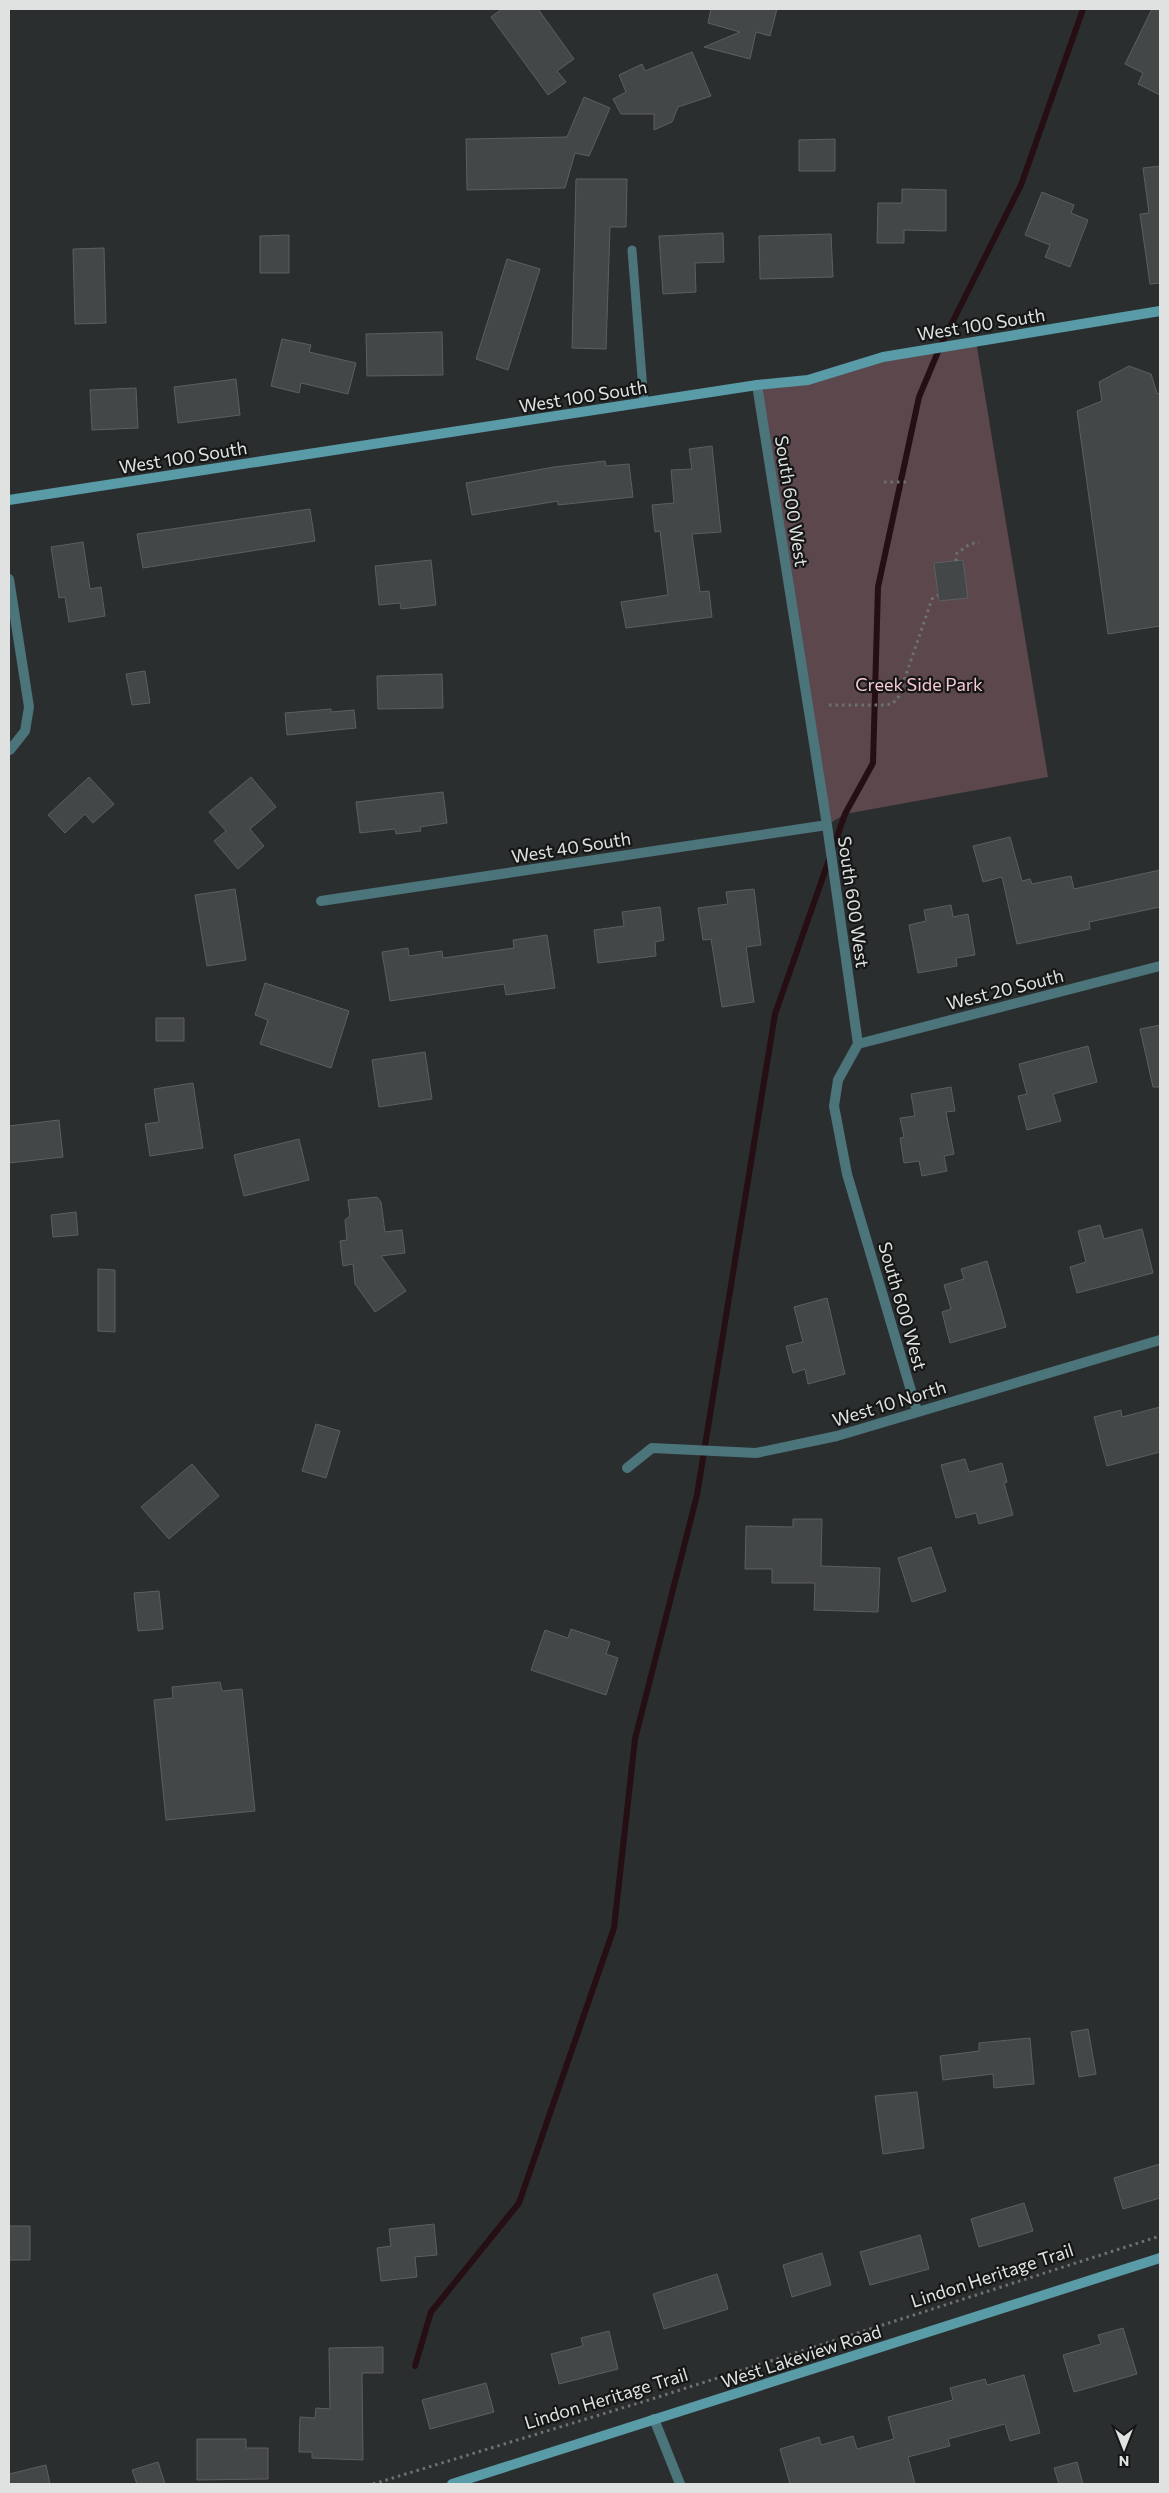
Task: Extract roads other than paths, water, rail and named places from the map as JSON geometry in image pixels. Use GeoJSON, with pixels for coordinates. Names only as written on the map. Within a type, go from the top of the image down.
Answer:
{"type":"FeatureCollection","features":[{"type":"Feature","properties":{"kind":"street","name":"West 100 South"},"geometry":{"type":"LineString","coordinates":[[9,500],[757,385],[808,380],[883,357],[1160,311]]}},
{"type":"Feature","properties":{"kind":"street","name":"South 600 West"},"geometry":{"type":"LineString","coordinates":[[757,385],[827,825],[858,1044],[838,1080],[834,1106],[847,1174],[917,1412]]}},
{"type":"Feature","properties":{"kind":"street"},"geometry":{"type":"LineString","coordinates":[[9,579],[29,706],[25,731],[10,750]]}},
{"type":"Feature","properties":{"kind":"street","name":"West 40 South"},"geometry":{"type":"LineString","coordinates":[[321,901],[827,825]]}},
{"type":"Feature","properties":{"kind":"street","name":"West 20 South"},"geometry":{"type":"LineString","coordinates":[[858,1044],[1160,966]]}},
{"type":"Feature","properties":{"kind":"street","name":"West 10 North"},"geometry":{"type":"LineString","coordinates":[[627,1468],[652,1448],[756,1453],[837,1436],[1160,1340]]}},
{"type":"Feature","properties":{"kind":"street","name":"West Lakeview Road"},"geometry":{"type":"LineString","coordinates":[[452,2484],[1160,2258]]}},
{"type":"Feature","properties":{"kind":"street"},"geometry":{"type":"LineString","coordinates":[[654,2419],[680,2484]]}},
{"type":"Feature","properties":{"kind":"lane"},"geometry":{"type":"LineString","coordinates":[[632,250],[644,403]]}},
{"type":"Feature","properties":{"kind":"waterway"},"geometry":{"type":"LineString","coordinates":[[415,2366],[431,2312],[519,2203],[614,1928],[635,1739],[697,1495],[775,1014],[845,814],[873,763],[878,587],[919,397],[940,347],[1021,185],[1083,9]]}},
{"type":"Feature","properties":{"kind":"park label","name":"Creek Side Park"},"geometry":{"type":"Point","coordinates":[919,684]}}]}
